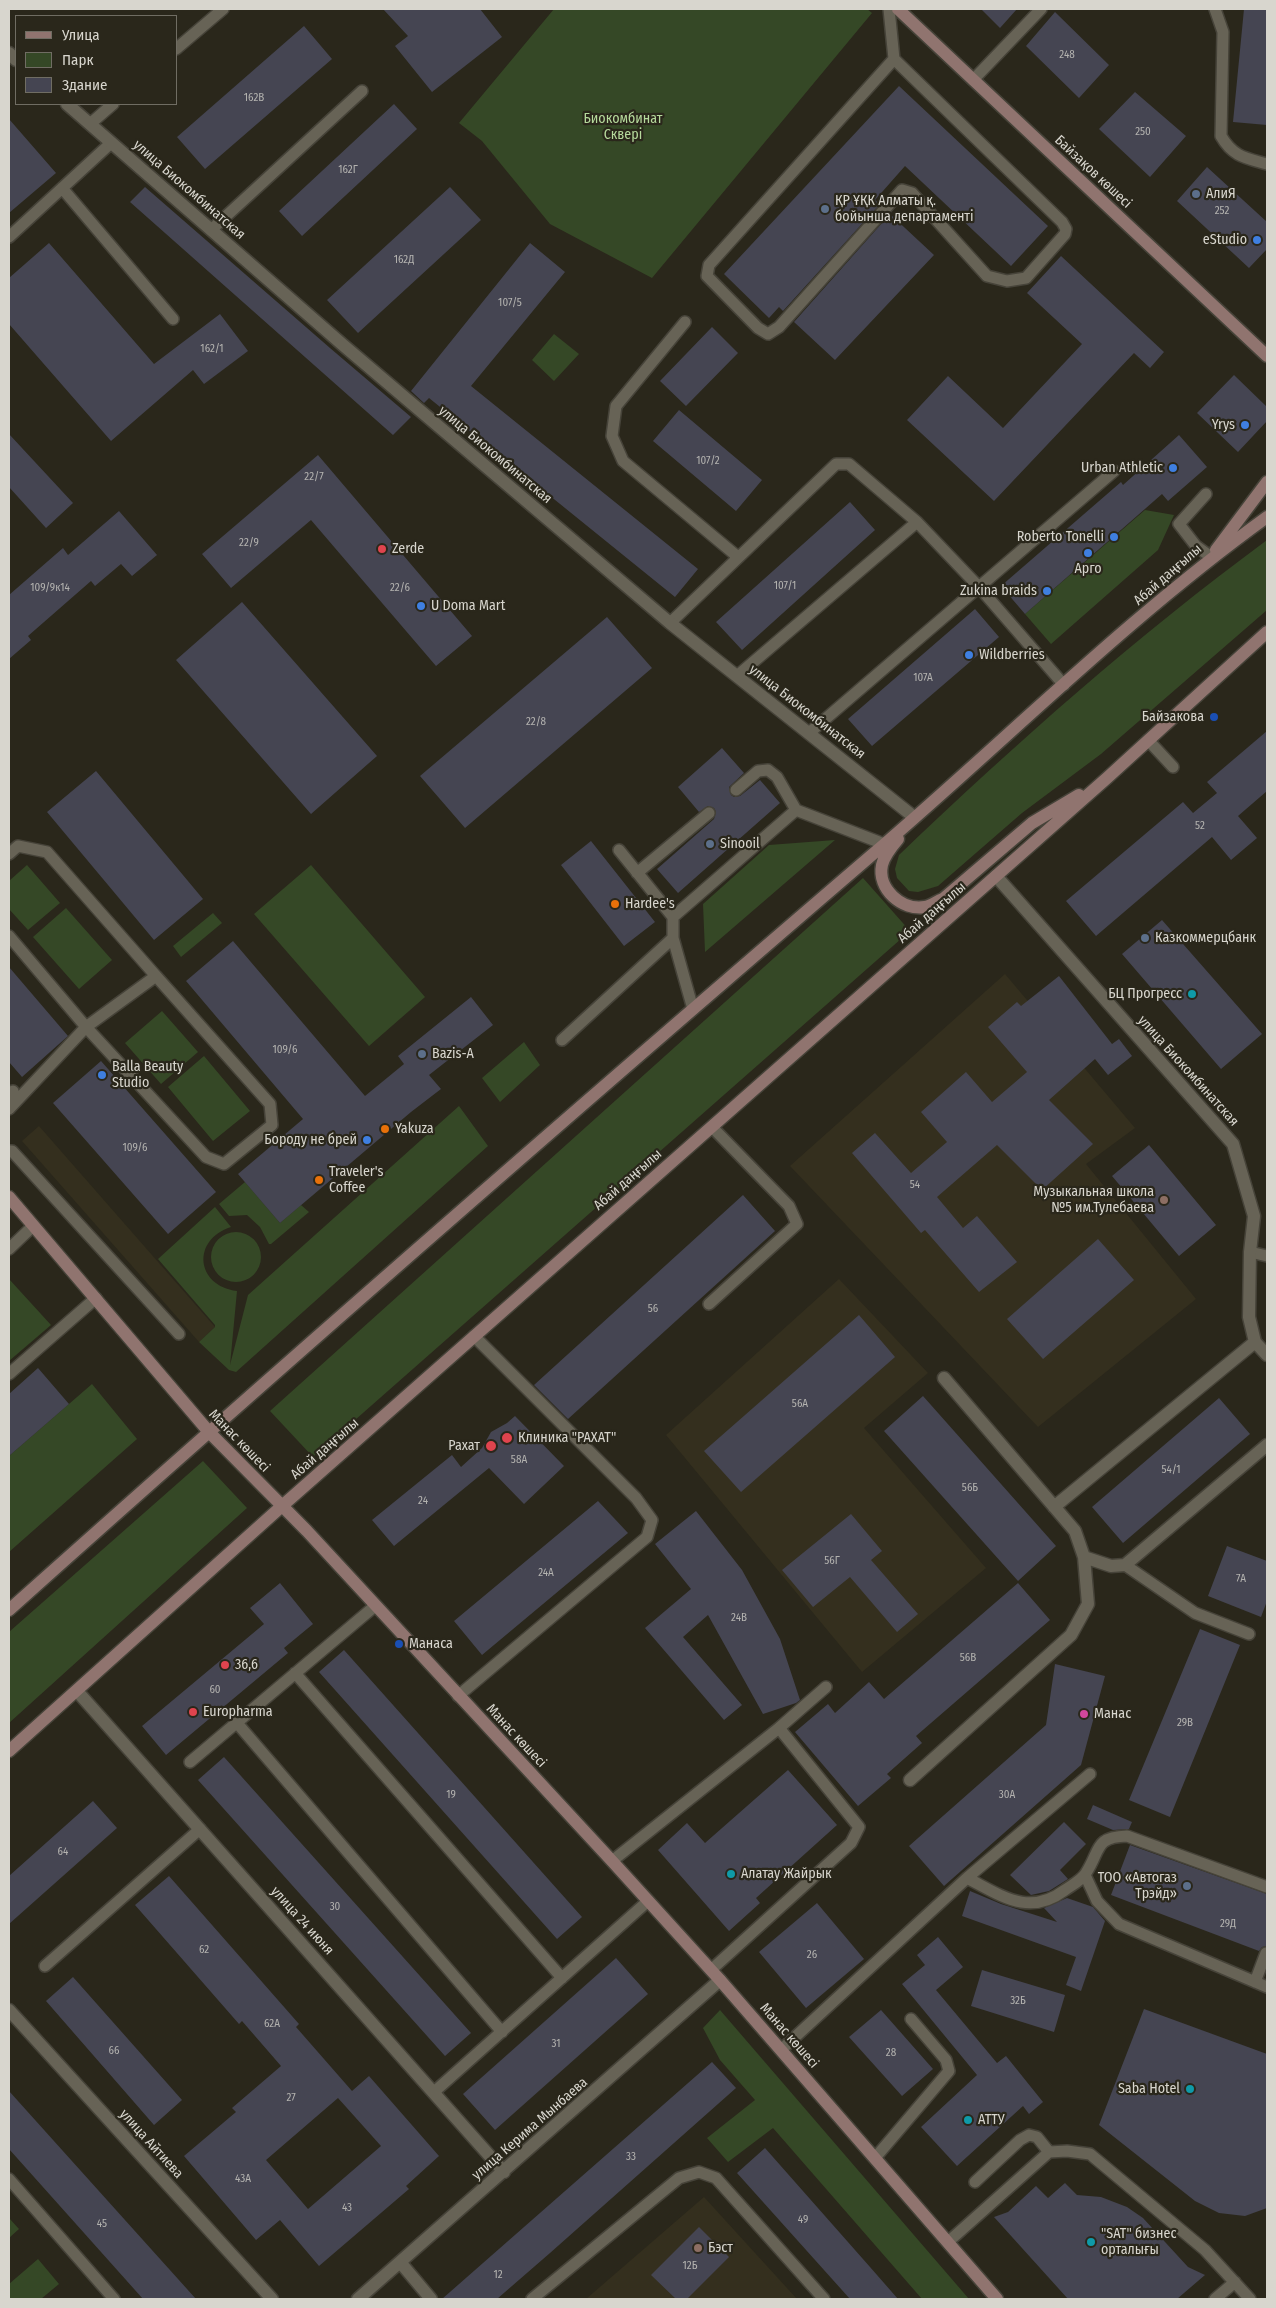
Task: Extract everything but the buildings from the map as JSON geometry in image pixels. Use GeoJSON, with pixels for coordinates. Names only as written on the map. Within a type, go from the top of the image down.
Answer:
{"type":"FeatureCollection","features":[{"type":"Feature","properties":{"kind":"main road","name":"Байзақов көшесі"},"geometry":{"type":"LineString","coordinates":[[898,9],[1267,356]]}},
{"type":"Feature","properties":{"kind":"main road"},"geometry":{"type":"LineString","coordinates":[[1211,558],[1231,527],[1267,482]]}},
{"type":"Feature","properties":{"kind":"main road","name":"Абай даңғылы"},"geometry":{"type":"LineString","coordinates":[[9,1610],[208,1432],[884,844],[1064,684],[1211,558],[1267,517]]}},
{"type":"Feature","properties":{"kind":"main road","name":"Абай даңғылы"},"geometry":{"type":"LineString","coordinates":[[9,1751],[282,1506],[1107,778],[1267,632]]}},
{"type":"Feature","properties":{"kind":"main road"},"geometry":{"type":"LineString","coordinates":[[914,817],[882,864],[881,877],[892,896],[897,900],[906,905],[926,907],[943,899],[1032,823],[1107,778]]}},
{"type":"Feature","properties":{"kind":"main road","name":"Манас көшесі"},"geometry":{"type":"LineString","coordinates":[[9,1197],[208,1432],[282,1506],[612,1861],[720,1980],[997,2299]]}},
{"type":"Feature","properties":{"kind":"street","name":"улица Биокомбинатская"},"geometry":{"type":"LineString","coordinates":[[67,105],[342,345],[670,623],[914,817]]}},
{"type":"Feature","properties":{"kind":"street","name":"улица Биокомбинатская"},"geometry":{"type":"LineString","coordinates":[[996,876],[1233,1144],[1254,1216],[1250,1252],[1249,1317],[1255,1342],[1267,1355]]}},
{"type":"Feature","properties":{"kind":"street"},"geometry":{"type":"LineString","coordinates":[[1054,1507],[1255,1342]]}},
{"type":"Feature","properties":{"kind":"street"},"geometry":{"type":"LineString","coordinates":[[910,1780],[1071,1635],[1088,1604],[1084,1557],[1074,1531],[944,1378]]}},
{"type":"Feature","properties":{"kind":"street"},"geometry":{"type":"LineString","coordinates":[[1084,1557],[1111,1566],[1126,1564],[1267,1445]]}},
{"type":"Feature","properties":{"kind":"street","name":"улица 24 июня"},"geometry":{"type":"LineString","coordinates":[[77,1691],[504,2172]]}},
{"type":"Feature","properties":{"kind":"street","name":"улица Керима Мынбаева"},"geometry":{"type":"LineString","coordinates":[[358,2299],[720,1980]]}},
{"type":"Feature","properties":{"kind":"street","name":"улица Айтиева"},"geometry":{"type":"LineString","coordinates":[[9,2010],[272,2299]]}},
{"type":"Feature","properties":{"kind":"street"},"geometry":{"type":"LineString","coordinates":[[400,2262],[431,2299]]}},
{"type":"Feature","properties":{"kind":"lane"},"geometry":{"type":"LineString","coordinates":[[178,47],[223,9]]}},
{"type":"Feature","properties":{"kind":"lane"},"geometry":{"type":"LineString","coordinates":[[889,9],[894,59],[1062,222],[1066,229],[1065,234],[1026,278],[1007,281],[994,278],[987,276],[912,193],[902,190],[779,327],[768,334],[758,328],[707,276],[709,265],[894,59]]}},
{"type":"Feature","properties":{"kind":"lane"},"geometry":{"type":"LineString","coordinates":[[973,80],[1041,9]]}},
{"type":"Feature","properties":{"kind":"lane"},"geometry":{"type":"LineString","coordinates":[[1215,9],[1223,32],[1221,136],[1228,148],[1240,156],[1267,164]]}},
{"type":"Feature","properties":{"kind":"lane"},"geometry":{"type":"LineString","coordinates":[[211,230],[362,91]]}},
{"type":"Feature","properties":{"kind":"lane"},"geometry":{"type":"LineString","coordinates":[[90,124],[113,105]]}},
{"type":"Feature","properties":{"kind":"lane"},"geometry":{"type":"LineString","coordinates":[[9,237],[111,143]]}},
{"type":"Feature","properties":{"kind":"lane"},"geometry":{"type":"LineString","coordinates":[[62,188],[173,319]]}},
{"type":"Feature","properties":{"kind":"lane"},"geometry":{"type":"LineString","coordinates":[[685,322],[616,406],[612,436],[623,461],[738,557]]}},
{"type":"Feature","properties":{"kind":"lane"},"geometry":{"type":"LineString","coordinates":[[670,623],[836,464],[848,464],[917,522],[979,586],[1064,684]]}},
{"type":"Feature","properties":{"kind":"lane"},"geometry":{"type":"LineString","coordinates":[[809,733],[1114,470]]}},
{"type":"Feature","properties":{"kind":"lane"},"geometry":{"type":"LineString","coordinates":[[1206,494],[1179,524],[1196,546],[1211,558]]}},
{"type":"Feature","properties":{"kind":"lane"},"geometry":{"type":"LineString","coordinates":[[737,676],[917,522]]}},
{"type":"Feature","properties":{"kind":"lane"},"geometry":{"type":"LineString","coordinates":[[1148,740],[1173,767]]}},
{"type":"Feature","properties":{"kind":"lane"},"geometry":{"type":"LineString","coordinates":[[736,790],[758,771],[768,770],[777,778],[796,810],[884,844]]}},
{"type":"Feature","properties":{"kind":"lane"},"geometry":{"type":"LineString","coordinates":[[673,917],[796,810]]}},
{"type":"Feature","properties":{"kind":"lane"},"geometry":{"type":"LineString","coordinates":[[637,873],[709,812]]}},
{"type":"Feature","properties":{"kind":"lane"},"geometry":{"type":"LineString","coordinates":[[9,854],[18,846],[47,852],[270,1104],[272,1125],[224,1164],[206,1157],[86,1027],[9,936]]}},
{"type":"Feature","properties":{"kind":"lane"},"geometry":{"type":"LineString","coordinates":[[619,850],[673,917],[673,938],[693,1009]]}},
{"type":"Feature","properties":{"kind":"lane"},"geometry":{"type":"LineString","coordinates":[[562,1040],[673,938]]}},
{"type":"Feature","properties":{"kind":"lane"},"geometry":{"type":"LineString","coordinates":[[9,1108],[86,1027],[156,976]]}},
{"type":"Feature","properties":{"kind":"lane"},"geometry":{"type":"LineString","coordinates":[[709,1304],[797,1224],[789,1206],[712,1126]]}},
{"type":"Feature","properties":{"kind":"lane"},"geometry":{"type":"LineString","coordinates":[[9,1151],[12,1151],[179,1334]]}},
{"type":"Feature","properties":{"kind":"lane"},"geometry":{"type":"LineString","coordinates":[[9,1249],[33,1226]]}},
{"type":"Feature","properties":{"kind":"lane"},"geometry":{"type":"LineString","coordinates":[[1250,1252],[1267,1256]]}},
{"type":"Feature","properties":{"kind":"lane"},"geometry":{"type":"LineString","coordinates":[[9,1374],[96,1298]]}},
{"type":"Feature","properties":{"kind":"lane"},"geometry":{"type":"LineString","coordinates":[[458,1696],[647,1537],[652,1520],[636,1498],[474,1336]]}},
{"type":"Feature","properties":{"kind":"lane"},"geometry":{"type":"LineString","coordinates":[[1126,1564],[1195,1613],[1249,1634]]}},
{"type":"Feature","properties":{"kind":"lane"},"geometry":{"type":"LineString","coordinates":[[190,1762],[375,1606]]}},
{"type":"Feature","properties":{"kind":"lane"},"geometry":{"type":"LineString","coordinates":[[295,1673],[562,1978]]}},
{"type":"Feature","properties":{"kind":"lane"},"geometry":{"type":"LineString","coordinates":[[612,1861],[779,1728],[826,1687]]}},
{"type":"Feature","properties":{"kind":"lane"},"geometry":{"type":"LineString","coordinates":[[237,1723],[502,2032]]}},
{"type":"Feature","properties":{"kind":"lane"},"geometry":{"type":"LineString","coordinates":[[710,1970],[851,1842],[859,1827],[779,1728]]}},
{"type":"Feature","properties":{"kind":"lane"},"geometry":{"type":"LineString","coordinates":[[781,2050],[967,1878],[1090,1774]]}},
{"type":"Feature","properties":{"kind":"lane"},"geometry":{"type":"LineString","coordinates":[[46,1966],[200,1829]]}},
{"type":"Feature","properties":{"kind":"lane"},"geometry":{"type":"LineString","coordinates":[[967,1878],[1008,1899],[1030,1904],[1051,1900],[1085,1875],[1100,1844],[1110,1836],[1127,1836],[1267,1887]]}},
{"type":"Feature","properties":{"kind":"lane"},"geometry":{"type":"LineString","coordinates":[[1085,1875],[1096,1901],[1119,1924],[1267,1987]]}},
{"type":"Feature","properties":{"kind":"lane"},"geometry":{"type":"LineString","coordinates":[[434,2092],[648,1901]]}},
{"type":"Feature","properties":{"kind":"lane"},"geometry":{"type":"LineString","coordinates":[[1255,1982],[1266,1953]]}},
{"type":"Feature","properties":{"kind":"lane"},"geometry":{"type":"LineString","coordinates":[[875,2158],[949,2071],[946,2060],[911,2018]]}},
{"type":"Feature","properties":{"kind":"lane"},"geometry":{"type":"LineString","coordinates":[[975,2182],[1020,2140],[1029,2135],[1037,2137],[1049,2152]]}},
{"type":"Feature","properties":{"kind":"lane"},"geometry":{"type":"LineString","coordinates":[[948,2242],[1049,2152],[1067,2151],[1090,2154],[1205,2250],[1250,2299]]}},
{"type":"Feature","properties":{"kind":"lane"},"geometry":{"type":"LineString","coordinates":[[532,2299],[679,2178],[699,2172],[716,2178],[824,2299]]}},
{"type":"Feature","properties":{"kind":"lane"},"geometry":{"type":"LineString","coordinates":[[9,2178],[114,2299]]}},
{"type":"Feature","properties":{"kind":"lane"},"geometry":{"type":"LineString","coordinates":[[1215,2299],[1235,2282]]}},
{"type":"Feature","properties":{"kind":"shaded area"},"geometry":{"type":"Polygon","coordinates":[[[1005,974],[1135,1128],[1086,1164],[1196,1299],[1038,1427],[790,1166],[1005,974]]]}},
{"type":"Feature","properties":{"kind":"shaded area"},"geometry":{"type":"Polygon","coordinates":[[[39,1126],[215,1327],[199,1342],[22,1141],[39,1126]]]}},
{"type":"Feature","properties":{"kind":"shaded area"},"geometry":{"type":"Polygon","coordinates":[[[839,1279],[928,1373],[864,1428],[986,1568],[862,1672],[666,1435],[839,1279]]]}},
{"type":"Feature","properties":{"kind":"shaded area","name":"Бэст"},"geometry":{"type":"Polygon","coordinates":[[[704,2197],[797,2299],[586,2299],[704,2197]]]}},
{"type":"Feature","properties":{"kind":"green space","name":"Биокомбинат Сквері"},"geometry":{"type":"Polygon","coordinates":[[[554,9],[867,9],[872,13],[652,278],[550,224],[482,141],[459,123],[554,9]]]}},
{"type":"Feature","properties":{"kind":"green space"},"geometry":{"type":"Polygon","coordinates":[[[554,334],[579,354],[554,381],[532,360],[554,334]]]}},
{"type":"Feature","properties":{"kind":"green space"},"geometry":{"type":"Polygon","coordinates":[[[1145,510],[1174,515],[1158,550],[1051,644],[1025,614],[1145,510]]]}},
{"type":"Feature","properties":{"kind":"green space"},"geometry":{"type":"Polygon","coordinates":[[[1267,540],[1267,610],[1101,754],[1022,813],[938,886],[918,892],[909,891],[897,878],[895,869],[899,855],[1033,731],[1124,652],[1267,540]]]}},
{"type":"Feature","properties":{"kind":"green space"},"geometry":{"type":"Polygon","coordinates":[[[835,840],[705,952],[703,904],[769,845],[835,840]]]}},
{"type":"Feature","properties":{"kind":"green space"},"geometry":{"type":"Polygon","coordinates":[[[27,865],[60,903],[28,930],[9,909],[9,881],[27,865]]]}},
{"type":"Feature","properties":{"kind":"green space"},"geometry":{"type":"Polygon","coordinates":[[[311,865],[425,997],[369,1046],[254,914],[311,865]]]}},
{"type":"Feature","properties":{"kind":"green space"},"geometry":{"type":"Polygon","coordinates":[[[863,878],[910,931],[313,1457],[270,1411],[863,878]]]}},
{"type":"Feature","properties":{"kind":"green space"},"geometry":{"type":"Polygon","coordinates":[[[66,908],[112,960],[79,989],[33,937],[66,908]]]}},
{"type":"Feature","properties":{"kind":"green space"},"geometry":{"type":"Polygon","coordinates":[[[213,913],[222,923],[181,957],[173,946],[213,913]]]}},
{"type":"Feature","properties":{"kind":"green space"},"geometry":{"type":"Polygon","coordinates":[[[162,1011],[198,1052],[161,1084],[125,1043],[162,1011]]]}},
{"type":"Feature","properties":{"kind":"green space"},"geometry":{"type":"Polygon","coordinates":[[[524,1042],[540,1065],[500,1102],[482,1078],[524,1042]]]}},
{"type":"Feature","properties":{"kind":"green space"},"geometry":{"type":"Polygon","coordinates":[[[204,1056],[250,1111],[213,1141],[168,1087],[204,1056]]]}},
{"type":"Feature","properties":{"kind":"green space"},"geometry":{"type":"Polygon","coordinates":[[[459,1106],[488,1146],[236,1372],[229,1370],[199,1342],[215,1325],[158,1259],[215,1207],[231,1227],[218,1233],[209,1242],[204,1262],[207,1272],[213,1281],[223,1287],[237,1291],[230,1365],[248,1295],[459,1106]]]}},
{"type":"Feature","properties":{"kind":"green space"},"geometry":{"type":"Polygon","coordinates":[[[245,1182],[280,1223],[301,1205],[309,1212],[269,1244],[260,1227],[247,1215],[229,1216],[219,1204],[245,1182]]]}},
{"type":"Feature","properties":{"kind":"green space"},"geometry":{"type":"Polygon","coordinates":[[[231,1232],[241,1232],[254,1239],[261,1252],[261,1262],[254,1275],[241,1282],[231,1282],[222,1278],[215,1271],[211,1262],[211,1252],[215,1243],[222,1236],[231,1232]]]}},
{"type":"Feature","properties":{"kind":"green space"},"geometry":{"type":"Polygon","coordinates":[[[9,1279],[51,1325],[9,1361],[9,1279]]]}},
{"type":"Feature","properties":{"kind":"green space"},"geometry":{"type":"Polygon","coordinates":[[[92,1384],[137,1439],[9,1552],[9,1456],[92,1384]]]}},
{"type":"Feature","properties":{"kind":"green space"},"geometry":{"type":"Polygon","coordinates":[[[203,1461],[247,1508],[9,1723],[9,1632],[203,1461]]]}},
{"type":"Feature","properties":{"kind":"green space"},"geometry":{"type":"Polygon","coordinates":[[[720,2010],[969,2299],[922,2299],[773,2128],[728,2162],[707,2138],[755,2100],[720,2060],[703,2028],[720,2010]]]}},
{"type":"Feature","properties":{"kind":"green space"},"geometry":{"type":"Polygon","coordinates":[[[9,2218],[19,2229],[9,2238],[9,2218]]]}},
{"type":"Feature","properties":{"kind":"green space"},"geometry":{"type":"Polygon","coordinates":[[[38,2259],[59,2284],[41,2299],[9,2299],[9,2284],[38,2259]]]}},
{"type":"Feature","properties":{"kind":"place","name":"АлиЯ"},"geometry":{"type":"Point","coordinates":[1196,194]}},
{"type":"Feature","properties":{"kind":"place","name":"ҚР ҰҚК Алматы қ. бойынша департаменті"},"geometry":{"type":"Point","coordinates":[825,209]}},
{"type":"Feature","properties":{"kind":"place","name":"eStudio"},"geometry":{"type":"Point","coordinates":[1257,240]}},
{"type":"Feature","properties":{"kind":"place","name":"Yrys"},"geometry":{"type":"Point","coordinates":[1245,425]}},
{"type":"Feature","properties":{"kind":"place","name":"Urban Athletic"},"geometry":{"type":"Point","coordinates":[1173,468]}},
{"type":"Feature","properties":{"kind":"place","name":"Roberto Tonelli"},"geometry":{"type":"Point","coordinates":[1114,537]}},
{"type":"Feature","properties":{"kind":"place","name":"Zerde"},"geometry":{"type":"Point","coordinates":[382,549]}},
{"type":"Feature","properties":{"kind":"place","name":"Арго"},"geometry":{"type":"Point","coordinates":[1088,553]}},
{"type":"Feature","properties":{"kind":"place","name":"Zukina braids"},"geometry":{"type":"Point","coordinates":[1047,591]}},
{"type":"Feature","properties":{"kind":"place","name":"U Doma Mart"},"geometry":{"type":"Point","coordinates":[421,606]}},
{"type":"Feature","properties":{"kind":"place","name":"Wildberries"},"geometry":{"type":"Point","coordinates":[969,655]}},
{"type":"Feature","properties":{"kind":"place","name":"Байзакова"},"geometry":{"type":"Point","coordinates":[1214,717]}},
{"type":"Feature","properties":{"kind":"place","name":"Sinooil"},"geometry":{"type":"Point","coordinates":[710,844]}},
{"type":"Feature","properties":{"kind":"place","name":"Hardee's"},"geometry":{"type":"Point","coordinates":[615,904]}},
{"type":"Feature","properties":{"kind":"place","name":"Казкоммерцбанк"},"geometry":{"type":"Point","coordinates":[1145,938]}},
{"type":"Feature","properties":{"kind":"place","name":"БЦ Прогресс"},"geometry":{"type":"Point","coordinates":[1192,994]}},
{"type":"Feature","properties":{"kind":"place","name":"Bazis-A"},"geometry":{"type":"Point","coordinates":[422,1054]}},
{"type":"Feature","properties":{"kind":"place","name":"Balla Beauty Studio"},"geometry":{"type":"Point","coordinates":[102,1075]}},
{"type":"Feature","properties":{"kind":"place","name":"Yakuza"},"geometry":{"type":"Point","coordinates":[385,1129]}},
{"type":"Feature","properties":{"kind":"place","name":"Бороду не брей"},"geometry":{"type":"Point","coordinates":[367,1140]}},
{"type":"Feature","properties":{"kind":"place","name":"Traveler's Coffee"},"geometry":{"type":"Point","coordinates":[319,1180]}},
{"type":"Feature","properties":{"kind":"place","name":"Музыкальная школа №5 им.Тулебаева"},"geometry":{"type":"Point","coordinates":[1164,1200]}},
{"type":"Feature","properties":{"kind":"place","name":"Клиника \"РАХАТ\""},"geometry":{"type":"Point","coordinates":[507,1438]}},
{"type":"Feature","properties":{"kind":"place","name":"Рахат"},"geometry":{"type":"Point","coordinates":[491,1446]}},
{"type":"Feature","properties":{"kind":"place","name":"Манаса"},"geometry":{"type":"Point","coordinates":[399,1644]}},
{"type":"Feature","properties":{"kind":"place","name":"36,6"},"geometry":{"type":"Point","coordinates":[225,1665]}},
{"type":"Feature","properties":{"kind":"place","name":"Europharma"},"geometry":{"type":"Point","coordinates":[193,1712]}},
{"type":"Feature","properties":{"kind":"place","name":"Манас"},"geometry":{"type":"Point","coordinates":[1084,1714]}},
{"type":"Feature","properties":{"kind":"place","name":"Алатау Жайрык"},"geometry":{"type":"Point","coordinates":[731,1874]}},
{"type":"Feature","properties":{"kind":"place","name":"ТОО «Автогаз Трэйд»"},"geometry":{"type":"Point","coordinates":[1187,1886]}},
{"type":"Feature","properties":{"kind":"place","name":"Saba Hotel"},"geometry":{"type":"Point","coordinates":[1190,2089]}},
{"type":"Feature","properties":{"kind":"place","name":"АТТУ"},"geometry":{"type":"Point","coordinates":[968,2120]}},
{"type":"Feature","properties":{"kind":"place","name":"\"SAT\" бизнес орталығы"},"geometry":{"type":"Point","coordinates":[1091,2242]}},
{"type":"Feature","properties":{"kind":"place","name":"Бэст"},"geometry":{"type":"Point","coordinates":[698,2248]}}]}
